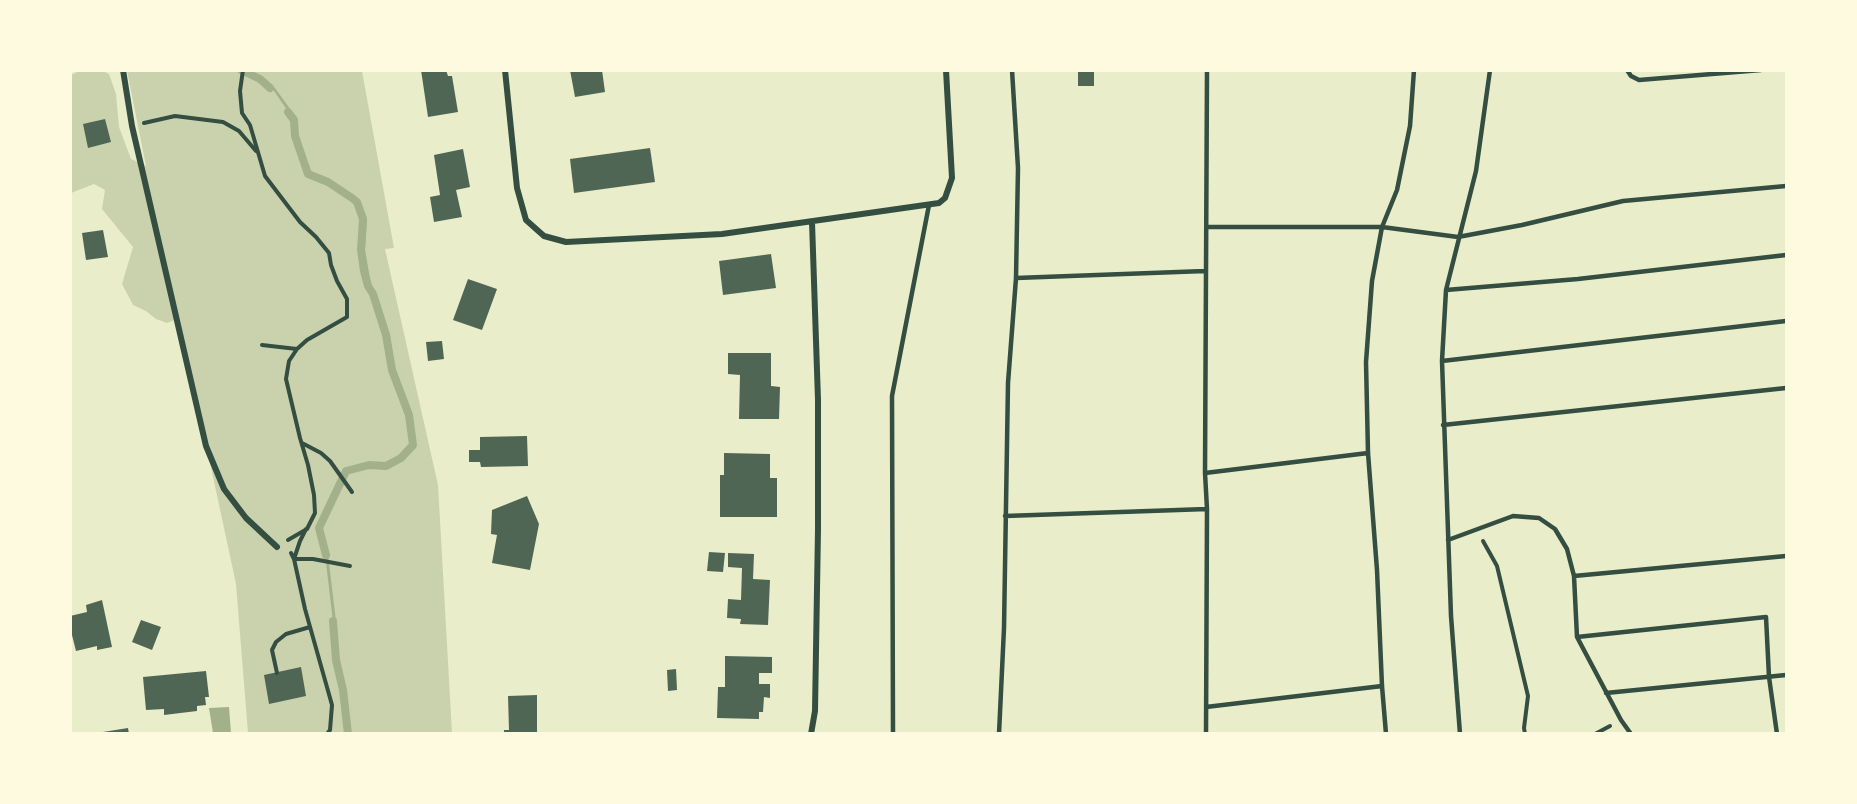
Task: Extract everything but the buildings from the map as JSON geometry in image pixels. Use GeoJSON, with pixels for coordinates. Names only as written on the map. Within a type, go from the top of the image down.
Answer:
{"type":"FeatureCollection","features":[{"type":"Feature","properties":{"kind":"street"},"geometry":{"type":"LineString","coordinates":[[123,70],[132,126],[206,446],[224,489],[246,519],[277,547]]}},
{"type":"Feature","properties":{"kind":"street"},"geometry":{"type":"LineString","coordinates":[[505,70],[517,188],[526,220],[544,236],[566,242],[722,234],[939,203],[945,198],[952,178],[946,70]]}},
{"type":"Feature","properties":{"kind":"street"},"geometry":{"type":"LineString","coordinates":[[811,734],[815,711],[818,470],[812,222]]}},
{"type":"Feature","properties":{"kind":"lane"},"geometry":{"type":"LineString","coordinates":[[999,734],[1004,628],[1008,383],[1016,278],[1018,168],[1012,70]]}},
{"type":"Feature","properties":{"kind":"lane"},"geometry":{"type":"LineString","coordinates":[[1206,734],[1205,271],[1208,70]]}},
{"type":"Feature","properties":{"kind":"lane"},"geometry":{"type":"LineString","coordinates":[[1386,734],[1368,453],[1366,363],[1372,281],[1382,226],[1399,179],[1410,126],[1414,70]]}},
{"type":"Feature","properties":{"kind":"lane"},"geometry":{"type":"LineString","coordinates":[[1460,734],[1452,640],[1442,361],[1446,290],[1476,171],[1490,70]]}},
{"type":"Feature","properties":{"kind":"lane"},"geometry":{"type":"LineString","coordinates":[[1627,70],[1631,76],[1639,80],[1761,70]]}},
{"type":"Feature","properties":{"kind":"lane"},"geometry":{"type":"LineString","coordinates":[[1207,227],[1382,226],[1458,237],[1522,225],[1623,201],[1786,186]]}},
{"type":"Feature","properties":{"kind":"lane"},"geometry":{"type":"LineString","coordinates":[[893,734],[892,396],[930,205]]}},
{"type":"Feature","properties":{"kind":"lane"},"geometry":{"type":"LineString","coordinates":[[1446,290],[1578,279],[1786,255]]}},
{"type":"Feature","properties":{"kind":"lane"},"geometry":{"type":"LineString","coordinates":[[1016,278],[1205,271]]}},
{"type":"Feature","properties":{"kind":"lane"},"geometry":{"type":"LineString","coordinates":[[1442,361],[1786,321]]}},
{"type":"Feature","properties":{"kind":"lane"},"geometry":{"type":"LineString","coordinates":[[1443,425],[1786,388]]}},
{"type":"Feature","properties":{"kind":"lane"},"geometry":{"type":"LineString","coordinates":[[1205,473],[1368,453]]}},
{"type":"Feature","properties":{"kind":"lane"},"geometry":{"type":"LineString","coordinates":[[1005,516],[1207,509]]}},
{"type":"Feature","properties":{"kind":"lane"},"geometry":{"type":"LineString","coordinates":[[1448,540],[1512,516],[1539,518],[1556,529],[1567,549],[1574,576],[1577,637],[1621,720],[1631,734]]}},
{"type":"Feature","properties":{"kind":"lane"},"geometry":{"type":"LineString","coordinates":[[1574,576],[1786,556]]}},
{"type":"Feature","properties":{"kind":"lane"},"geometry":{"type":"LineString","coordinates":[[1577,637],[1766,617],[1769,676],[1777,734]]}},
{"type":"Feature","properties":{"kind":"lane"},"geometry":{"type":"LineString","coordinates":[[1606,693],[1786,675]]}},
{"type":"Feature","properties":{"kind":"lane"},"geometry":{"type":"LineString","coordinates":[[1206,707],[1382,686]]}},
{"type":"Feature","properties":{"kind":"path"},"geometry":{"type":"LineString","coordinates":[[243,73],[240,91],[242,113],[250,125],[265,176],[300,222],[316,237],[328,253],[337,281],[347,299],[347,317],[319,332],[297,349],[289,361],[286,379],[314,495],[315,513],[300,541],[294,559]]}},
{"type":"Feature","properties":{"kind":"path"},"geometry":{"type":"LineString","coordinates":[[132,126],[176,116],[223,122],[239,131],[255,148],[260,159]]}},
{"type":"Feature","properties":{"kind":"path"},"geometry":{"type":"LineString","coordinates":[[262,345],[297,349]]}},
{"type":"Feature","properties":{"kind":"path"},"geometry":{"type":"LineString","coordinates":[[301,443],[321,453],[339,471],[351,489]]}},
{"type":"Feature","properties":{"kind":"path"},"geometry":{"type":"LineString","coordinates":[[277,547],[307,528]]}},
{"type":"Feature","properties":{"kind":"path"},"geometry":{"type":"LineString","coordinates":[[1476,531],[1497,566],[1528,696],[1525,734]]}},
{"type":"Feature","properties":{"kind":"path"},"geometry":{"type":"LineString","coordinates":[[277,547],[289,550],[294,559],[332,705],[330,730],[327,734]]}},
{"type":"Feature","properties":{"kind":"path"},"geometry":{"type":"LineString","coordinates":[[294,559],[314,559],[350,566]]}},
{"type":"Feature","properties":{"kind":"path"},"geometry":{"type":"LineString","coordinates":[[277,673],[272,650],[276,642],[286,634],[310,627]]}},
{"type":"Feature","properties":{"kind":"shaded area"},"geometry":{"type":"Polygon","coordinates":[[[79,71],[103,71],[109,74],[116,94],[119,127],[131,159],[146,166],[127,71],[362,71],[394,248],[385,249],[438,485],[452,733],[248,733],[236,584],[179,318],[167,323],[133,305],[122,284],[133,247],[102,209],[105,190],[94,184],[71,193],[71,75],[79,71]]]}},
{"type":"Feature","properties":{"kind":"shaded area"},"geometry":{"type":"Polygon","coordinates":[[[241,71],[250,71],[261,76],[275,88],[298,120],[298,136],[311,172],[330,180],[360,201],[367,219],[365,250],[371,284],[376,292],[390,335],[395,369],[412,415],[416,448],[402,460],[386,469],[370,468],[348,473],[321,528],[327,546],[339,660],[346,690],[351,733],[348,733],[343,690],[336,660],[324,546],[319,528],[346,471],[369,465],[386,466],[401,458],[413,445],[409,415],[392,370],[386,335],[373,294],[368,286],[361,250],[363,219],[357,202],[328,182],[308,174],[295,136],[294,120],[274,91],[260,79],[241,71]]]}},
{"type":"Feature","properties":{"kind":"shaded area"},"geometry":{"type":"Polygon","coordinates":[[[229,707],[231,733],[213,733],[209,708],[229,707]]]}},
{"type":"Feature","properties":{"kind":"waterway"},"geometry":{"type":"LineString","coordinates":[[241,70],[260,79],[270,88]]}},
{"type":"Feature","properties":{"kind":"waterway"},"geometry":{"type":"LineString","coordinates":[[288,112],[294,120],[295,136],[308,174],[328,182],[357,202],[363,219],[361,250],[364,271],[386,335],[392,370],[409,415],[413,445],[401,458],[386,466],[369,465],[346,471],[319,528],[326,555]]}},
{"type":"Feature","properties":{"kind":"waterway"},"geometry":{"type":"LineString","coordinates":[[333,621],[336,660],[343,690],[348,734]]}}]}
